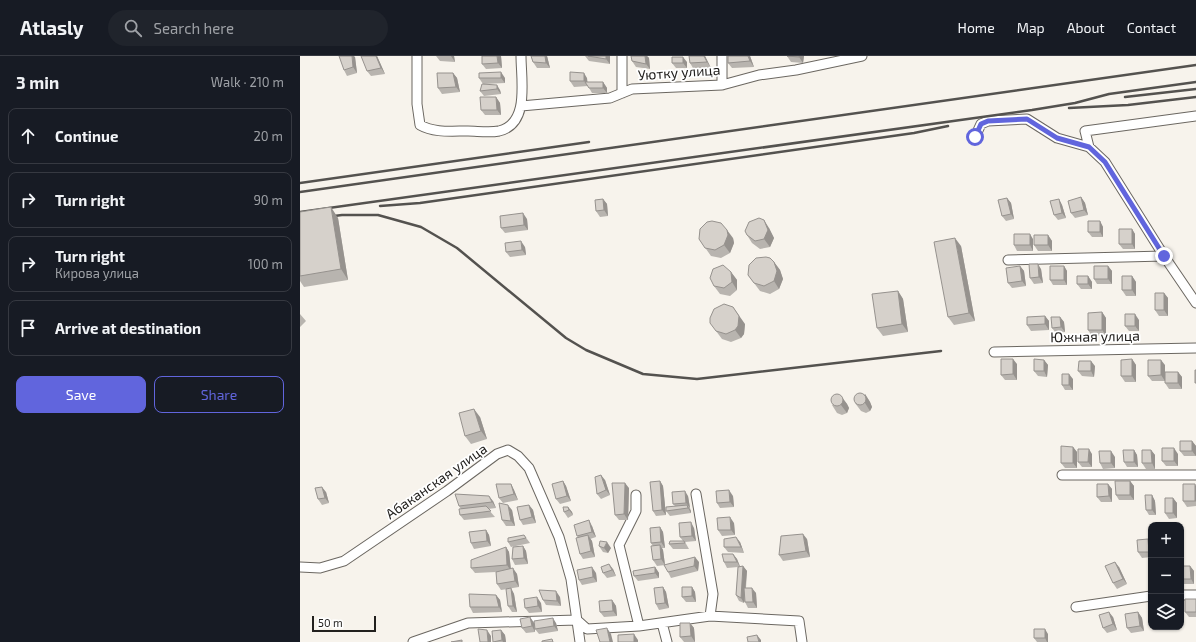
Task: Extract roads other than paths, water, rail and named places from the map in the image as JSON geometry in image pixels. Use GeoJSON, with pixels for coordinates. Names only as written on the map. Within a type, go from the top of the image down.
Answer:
{"type":"FeatureCollection","features":[{"type":"Feature","properties":{"kind":"street"},"geometry":{"type":"LineString","coordinates":[[417,56],[417,104],[420,125],[428,130],[442,131],[498,131],[510,127],[520,114],[521,56]]}},
{"type":"Feature","properties":{"kind":"street"},"geometry":{"type":"LineString","coordinates":[[622,56],[622,93]]}},
{"type":"Feature","properties":{"kind":"street"},"geometry":{"type":"LineString","coordinates":[[722,56],[722,85]]}},
{"type":"Feature","properties":{"kind":"street","name":"Уютку улица"},"geometry":{"type":"LineString","coordinates":[[521,106],[610,98],[632,89],[722,85],[759,75],[796,70],[818,60],[862,56]]}},
{"type":"Feature","properties":{"kind":"street"},"geometry":{"type":"LineString","coordinates":[[1089,147],[1085,131],[1196,116]]}},
{"type":"Feature","properties":{"kind":"street"},"geometry":{"type":"LineString","coordinates":[[975,137],[981,124],[988,121],[1027,119],[1057,138],[1089,147],[1105,162],[1164,256],[1196,303]]}},
{"type":"Feature","properties":{"kind":"street"},"geometry":{"type":"LineString","coordinates":[[1008,260],[1164,256]]}},
{"type":"Feature","properties":{"kind":"street","name":"Южная улица"},"geometry":{"type":"LineString","coordinates":[[994,352],[1196,348]]}},
{"type":"Feature","properties":{"kind":"street","name":"Абаканская улица"},"geometry":{"type":"LineString","coordinates":[[300,567],[320,568],[344,561],[447,491],[497,454],[508,450],[518,456],[529,468],[559,537],[572,579],[580,642]]}},
{"type":"Feature","properties":{"kind":"street"},"geometry":{"type":"LineString","coordinates":[[1062,475],[1196,474]]}},
{"type":"Feature","properties":{"kind":"street"},"geometry":{"type":"LineString","coordinates":[[696,494],[713,594],[710,616]]}},
{"type":"Feature","properties":{"kind":"street"},"geometry":{"type":"LineString","coordinates":[[636,495],[636,511],[619,545],[639,626]]}},
{"type":"Feature","properties":{"kind":"street"},"geometry":{"type":"LineString","coordinates":[[1184,595],[1196,595]]}},
{"type":"Feature","properties":{"kind":"street"},"geometry":{"type":"LineString","coordinates":[[1076,607],[1148,596]]}},
{"type":"Feature","properties":{"kind":"street"},"geometry":{"type":"LineString","coordinates":[[413,642],[425,640],[468,623],[577,620],[587,629],[639,626],[710,616],[799,621],[802,642]]}},
{"type":"Feature","properties":{"kind":"street"},"geometry":{"type":"LineString","coordinates":[[662,623],[667,642]]}},
{"type":"Feature","properties":{"kind":"railway"},"geometry":{"type":"LineString","coordinates":[[300,192],[1196,65]]}},
{"type":"Feature","properties":{"kind":"railway"},"geometry":{"type":"LineString","coordinates":[[300,212],[1032,110],[1075,103],[1109,94],[1196,82]]}},
{"type":"Feature","properties":{"kind":"railway"},"geometry":{"type":"LineString","coordinates":[[1125,97],[1196,89]]}},
{"type":"Feature","properties":{"kind":"railway"},"geometry":{"type":"LineString","coordinates":[[1069,108],[1128,105],[1196,97]]}},
{"type":"Feature","properties":{"kind":"railway"},"geometry":{"type":"LineString","coordinates":[[380,206],[420,203],[914,133],[948,126]]}},
{"type":"Feature","properties":{"kind":"railway"},"geometry":{"type":"LineString","coordinates":[[300,183],[589,142]]}},
{"type":"Feature","properties":{"kind":"railway"},"geometry":{"type":"LineString","coordinates":[[326,217],[342,215],[378,215],[421,227],[457,248],[566,338],[586,350],[643,374],[697,379],[941,351]]}}]}
